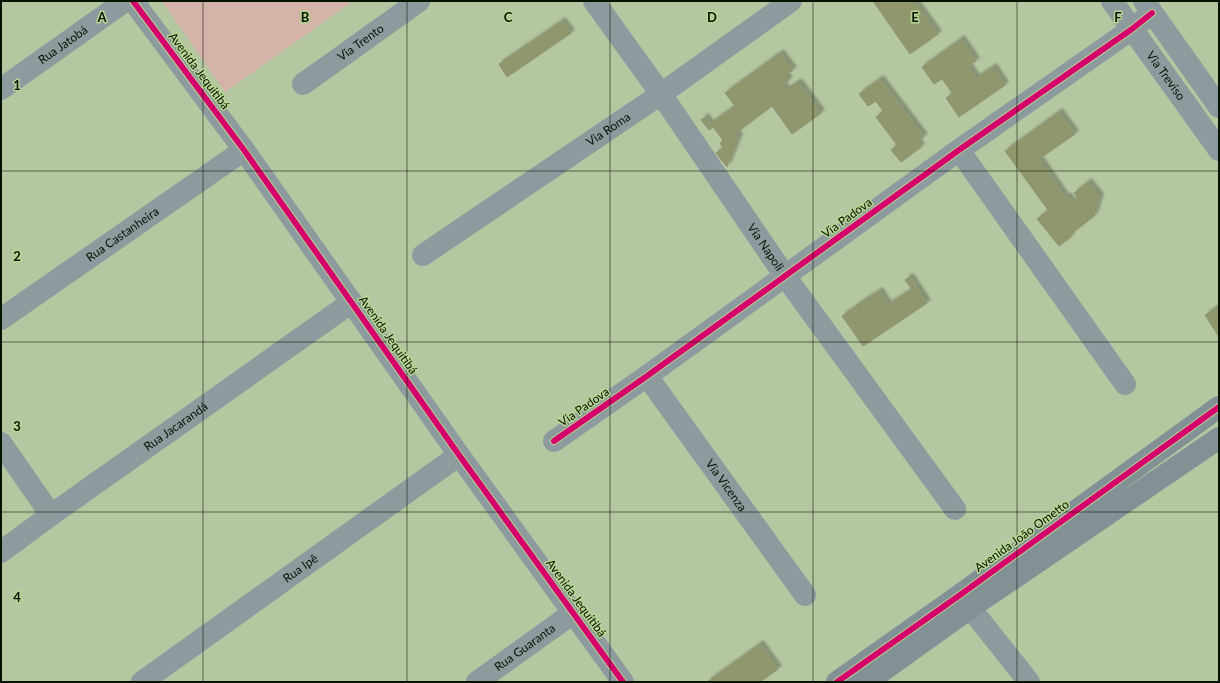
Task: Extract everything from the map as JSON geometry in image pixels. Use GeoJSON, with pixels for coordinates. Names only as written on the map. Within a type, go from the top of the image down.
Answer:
{"type":"FeatureCollection","features":[{"type":"Feature","properties":{"kind":"street","name":"Rua Jatobá"},"geometry":{"type":"LineString","coordinates":[[1,89],[125,1]]}},
{"type":"Feature","properties":{"kind":"street","name":"Avenida Jequitibá"},"geometry":{"type":"LineString","coordinates":[[133,1],[244,150],[459,455],[623,682]]}},
{"type":"Feature","properties":{"kind":"street","name":"Via Trento"},"geometry":{"type":"LineString","coordinates":[[303,84],[419,1]]}},
{"type":"Feature","properties":{"kind":"street","name":"Via Napoli"},"geometry":{"type":"LineString","coordinates":[[594,1],[661,94],[785,276],[955,509]]}},
{"type":"Feature","properties":{"kind":"street","name":"Via Roma"},"geometry":{"type":"LineString","coordinates":[[423,255],[661,94],[791,1]]}},
{"type":"Feature","properties":{"kind":"street","name":"Via Treviso"},"geometry":{"type":"LineString","coordinates":[[1112,1],[1219,150]]}},
{"type":"Feature","properties":{"kind":"street","name":"Via Padova"},"geometry":{"type":"LineString","coordinates":[[554,441],[647,376],[959,150],[1132,29],[1148,7]]}},
{"type":"Feature","properties":{"kind":"street"},"geometry":{"type":"LineString","coordinates":[[1148,7],[1219,107]]}},
{"type":"Feature","properties":{"kind":"street","name":"Rua Castanheira"},"geometry":{"type":"LineString","coordinates":[[1,319],[244,150]]}},
{"type":"Feature","properties":{"kind":"street"},"geometry":{"type":"LineString","coordinates":[[959,150],[1125,384]]}},
{"type":"Feature","properties":{"kind":"street","name":"Rua Jacarandá"},"geometry":{"type":"LineString","coordinates":[[1,552],[352,302]]}},
{"type":"Feature","properties":{"kind":"street","name":"Via Vicenza"},"geometry":{"type":"LineString","coordinates":[[647,376],[805,595]]}},
{"type":"Feature","properties":{"kind":"street","name":"Avenida João Ometto"},"geometry":{"type":"LineString","coordinates":[[867,682],[965,602],[1219,407]]}},
{"type":"Feature","properties":{"kind":"street"},"geometry":{"type":"LineString","coordinates":[[1199,422],[1217,442]]}},
{"type":"Feature","properties":{"kind":"street","name":"Avenida João Ometto"},"geometry":{"type":"LineString","coordinates":[[837,682],[1217,442]]}},
{"type":"Feature","properties":{"kind":"street"},"geometry":{"type":"LineString","coordinates":[[1,443],[51,516]]}},
{"type":"Feature","properties":{"kind":"street","name":"Rua Ipê"},"geometry":{"type":"LineString","coordinates":[[142,682],[459,455]]}},
{"type":"Feature","properties":{"kind":"street"},"geometry":{"type":"LineString","coordinates":[[965,602],[1029,682]]}},
{"type":"Feature","properties":{"kind":"street","name":"Rua Guaranta"},"geometry":{"type":"LineString","coordinates":[[477,682],[573,613]]}},
{"type":"Feature","properties":{"kind":"shaded area"},"geometry":{"type":"Polygon","coordinates":[[[162,1],[353,1],[225,92],[162,1]]]}},
{"type":"Feature","properties":{"kind":"building"},"geometry":{"type":"Polygon","coordinates":[[[873,1],[914,1],[938,34],[910,54],[873,1]]]}},
{"type":"Feature","properties":{"kind":"building"},"geometry":{"type":"Polygon","coordinates":[[[562,21],[571,33],[507,77],[499,64],[562,21]]]}},
{"type":"Feature","properties":{"kind":"building"},"geometry":{"type":"Polygon","coordinates":[[[961,39],[976,61],[968,66],[976,78],[993,67],[1005,85],[959,117],[946,98],[953,94],[942,79],[934,84],[922,67],[961,39]]]}},
{"type":"Feature","properties":{"kind":"building"},"geometry":{"type":"Polygon","coordinates":[[[780,53],[793,70],[785,75],[789,80],[783,85],[786,90],[798,82],[821,113],[792,134],[772,106],[736,133],[739,137],[727,167],[716,153],[723,148],[720,143],[723,140],[713,127],[709,130],[701,120],[705,117],[710,124],[735,106],[725,93],[780,53]]]}},
{"type":"Feature","properties":{"kind":"building"},"geometry":{"type":"Polygon","coordinates":[[[880,79],[924,137],[917,141],[921,147],[901,162],[891,150],[897,145],[876,117],[883,111],[876,101],[868,106],[859,94],[880,79]]]}},
{"type":"Feature","properties":{"kind":"building"},"geometry":{"type":"Polygon","coordinates":[[[1059,112],[1075,134],[1039,159],[1065,197],[1048,210],[1005,151],[1059,112]]]}},
{"type":"Feature","properties":{"kind":"building"},"geometry":{"type":"Polygon","coordinates":[[[1088,182],[1100,197],[1094,216],[1059,246],[1037,219],[1067,196],[1072,202],[1078,198],[1074,193],[1088,182]]]}},
{"type":"Feature","properties":{"kind":"building"},"geometry":{"type":"Polygon","coordinates":[[[910,277],[927,303],[863,346],[842,316],[879,291],[888,305],[912,289],[905,280],[910,277]]]}},
{"type":"Feature","properties":{"kind":"building"},"geometry":{"type":"Polygon","coordinates":[[[870,297],[881,313],[868,322],[857,305],[870,297]]]}},
{"type":"Feature","properties":{"kind":"building"},"geometry":{"type":"Polygon","coordinates":[[[1219,306],[1219,337],[1205,315],[1219,306]]]}},
{"type":"Feature","properties":{"kind":"building"},"geometry":{"type":"Polygon","coordinates":[[[760,644],[778,669],[760,682],[707,682],[760,644]]]}},
{"type":"Feature","properties":{"kind":"cycle path"},"geometry":{"type":"LineString","coordinates":[[133,1],[244,150],[459,455],[623,682]]}},
{"type":"Feature","properties":{"kind":"cycle path"},"geometry":{"type":"LineString","coordinates":[[554,441],[647,376],[959,150],[1132,29],[1152,13]]}},
{"type":"Feature","properties":{"kind":"cycle path"},"geometry":{"type":"LineString","coordinates":[[837,682],[960,595],[1219,407]]}}]}
